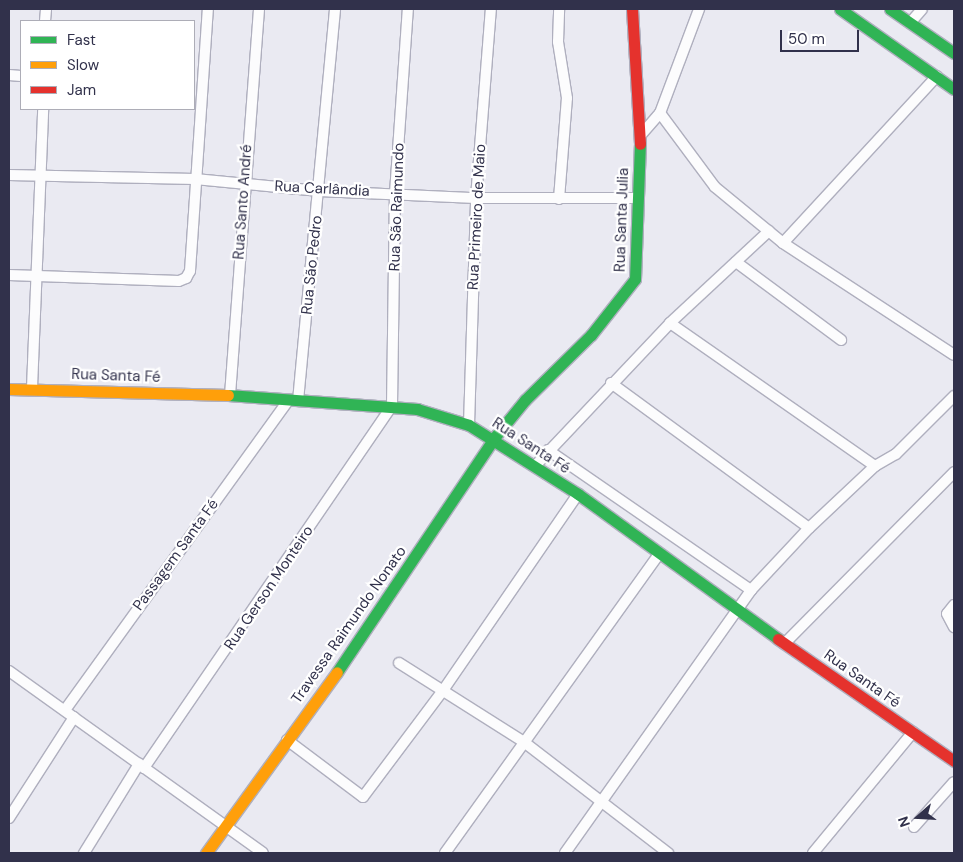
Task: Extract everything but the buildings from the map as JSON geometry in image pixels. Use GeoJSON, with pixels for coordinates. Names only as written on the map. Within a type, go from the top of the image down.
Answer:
{"type":"FeatureCollection","features":[{"type":"Feature","properties":{"kind":"street"},"geometry":{"type":"LineString","coordinates":[[9,275],[180,281],[190,271],[198,86],[208,9]]}},
{"type":"Feature","properties":{"kind":"street","name":"Rua Santo André"},"geometry":{"type":"LineString","coordinates":[[230,396],[244,184],[259,9]]}},
{"type":"Feature","properties":{"kind":"street","name":"Rua São Pedro"},"geometry":{"type":"LineString","coordinates":[[293,401],[319,191],[335,9]]}},
{"type":"Feature","properties":{"kind":"street","name":"Rua São Raimundo"},"geometry":{"type":"LineString","coordinates":[[392,406],[396,193],[408,9]]}},
{"type":"Feature","properties":{"kind":"street","name":"Rua Primeiro de Maio"},"geometry":{"type":"LineString","coordinates":[[469,425],[476,198],[490,9]]}},
{"type":"Feature","properties":{"kind":"street"},"geometry":{"type":"LineString","coordinates":[[559,9],[558,42],[567,98],[559,199]]}},
{"type":"Feature","properties":{"kind":"street","name":"Rua Santa Julia"},"geometry":{"type":"LineString","coordinates":[[494,438],[525,400],[591,335],[635,279],[636,198],[640,136],[631,29],[632,9]]}},
{"type":"Feature","properties":{"kind":"street"},"geometry":{"type":"LineString","coordinates":[[640,136],[660,113],[700,9]]}},
{"type":"Feature","properties":{"kind":"street"},"geometry":{"type":"LineString","coordinates":[[840,9],[954,89]]}},
{"type":"Feature","properties":{"kind":"street"},"geometry":{"type":"LineString","coordinates":[[890,9],[954,53]]}},
{"type":"Feature","properties":{"kind":"street"},"geometry":{"type":"LineString","coordinates":[[910,23],[922,9]]}},
{"type":"Feature","properties":{"kind":"street"},"geometry":{"type":"LineString","coordinates":[[783,243],[937,76]]}},
{"type":"Feature","properties":{"kind":"street"},"geometry":{"type":"LineString","coordinates":[[32,388],[43,110]]}},
{"type":"Feature","properties":{"kind":"street"},"geometry":{"type":"LineString","coordinates":[[660,113],[715,187],[783,243],[876,307],[954,354]]}},
{"type":"Feature","properties":{"kind":"street","name":"Rua Carlândia"},"geometry":{"type":"LineString","coordinates":[[9,175],[195,179],[319,191],[476,198],[636,198]]}},
{"type":"Feature","properties":{"kind":"street"},"geometry":{"type":"LineString","coordinates":[[535,466],[611,383],[670,323],[769,231]]}},
{"type":"Feature","properties":{"kind":"street"},"geometry":{"type":"LineString","coordinates":[[736,262],[841,340]]}},
{"type":"Feature","properties":{"kind":"street"},"geometry":{"type":"LineString","coordinates":[[670,323],[875,466]]}},
{"type":"Feature","properties":{"kind":"street"},"geometry":{"type":"LineString","coordinates":[[611,383],[809,528]]}},
{"type":"Feature","properties":{"kind":"street","name":"Rua Santa Fé"},"geometry":{"type":"LineString","coordinates":[[9,389],[32,388],[230,396],[392,406],[417,409],[469,425],[494,438],[578,494],[658,555],[954,761]]}},
{"type":"Feature","properties":{"kind":"street"},"geometry":{"type":"LineString","coordinates":[[565,853],[751,590],[809,528],[875,466],[896,454],[954,396]]}},
{"type":"Feature","properties":{"kind":"street","name":"Passagem Santa Fé"},"geometry":{"type":"LineString","coordinates":[[65,710],[293,401]]}},
{"type":"Feature","properties":{"kind":"street","name":"Rua Gerson Monteiro"},"geometry":{"type":"LineString","coordinates":[[84,853],[142,766],[392,406]]}},
{"type":"Feature","properties":{"kind":"street","name":"Travessa Raimundo Nonato"},"geometry":{"type":"LineString","coordinates":[[206,853],[363,636],[494,438]]}},
{"type":"Feature","properties":{"kind":"street"},"geometry":{"type":"LineString","coordinates":[[548,450],[751,590]]}},
{"type":"Feature","properties":{"kind":"street"},"geometry":{"type":"LineString","coordinates":[[784,644],[954,472]]}},
{"type":"Feature","properties":{"kind":"street"},"geometry":{"type":"LineString","coordinates":[[287,740],[364,797],[444,689],[578,494]]}},
{"type":"Feature","properties":{"kind":"street"},"geometry":{"type":"LineString","coordinates":[[444,853],[658,555]]}},
{"type":"Feature","properties":{"kind":"street"},"geometry":{"type":"LineString","coordinates":[[954,605],[948,614],[954,627]]}},
{"type":"Feature","properties":{"kind":"street"},"geometry":{"type":"LineString","coordinates":[[399,663],[444,689],[524,742],[602,800],[668,853]]}},
{"type":"Feature","properties":{"kind":"street"},"geometry":{"type":"LineString","coordinates":[[9,671],[224,827],[263,853]]}},
{"type":"Feature","properties":{"kind":"street"},"geometry":{"type":"LineString","coordinates":[[9,818],[74,717]]}},
{"type":"Feature","properties":{"kind":"street"},"geometry":{"type":"LineString","coordinates":[[813,853],[913,732]]}},
{"type":"Feature","properties":{"kind":"street"},"geometry":{"type":"LineString","coordinates":[[914,828],[954,782]]}},
{"type":"Feature","properties":{"kind":"traffic: fast"},"geometry":{"type":"LineString","coordinates":[[840,9],[954,89]]}},
{"type":"Feature","properties":{"kind":"traffic: fast"},"geometry":{"type":"LineString","coordinates":[[890,9],[954,53]]}},
{"type":"Feature","properties":{"kind":"traffic: fast"},"geometry":{"type":"LineString","coordinates":[[337,672],[494,438],[525,400],[591,335],[635,279],[640,144]]}},
{"type":"Feature","properties":{"kind":"traffic: fast"},"geometry":{"type":"LineString","coordinates":[[228,395],[417,409],[469,425],[578,494],[778,639]]}},
{"type":"Feature","properties":{"kind":"traffic: slow"},"geometry":{"type":"LineString","coordinates":[[9,389],[228,395]]}},
{"type":"Feature","properties":{"kind":"traffic: slow"},"geometry":{"type":"LineString","coordinates":[[206,853],[337,672]]}},
{"type":"Feature","properties":{"kind":"traffic: jam"},"geometry":{"type":"LineString","coordinates":[[632,9],[640,144]]}},
{"type":"Feature","properties":{"kind":"traffic: jam"},"geometry":{"type":"LineString","coordinates":[[778,639],[954,761]]}}]}
